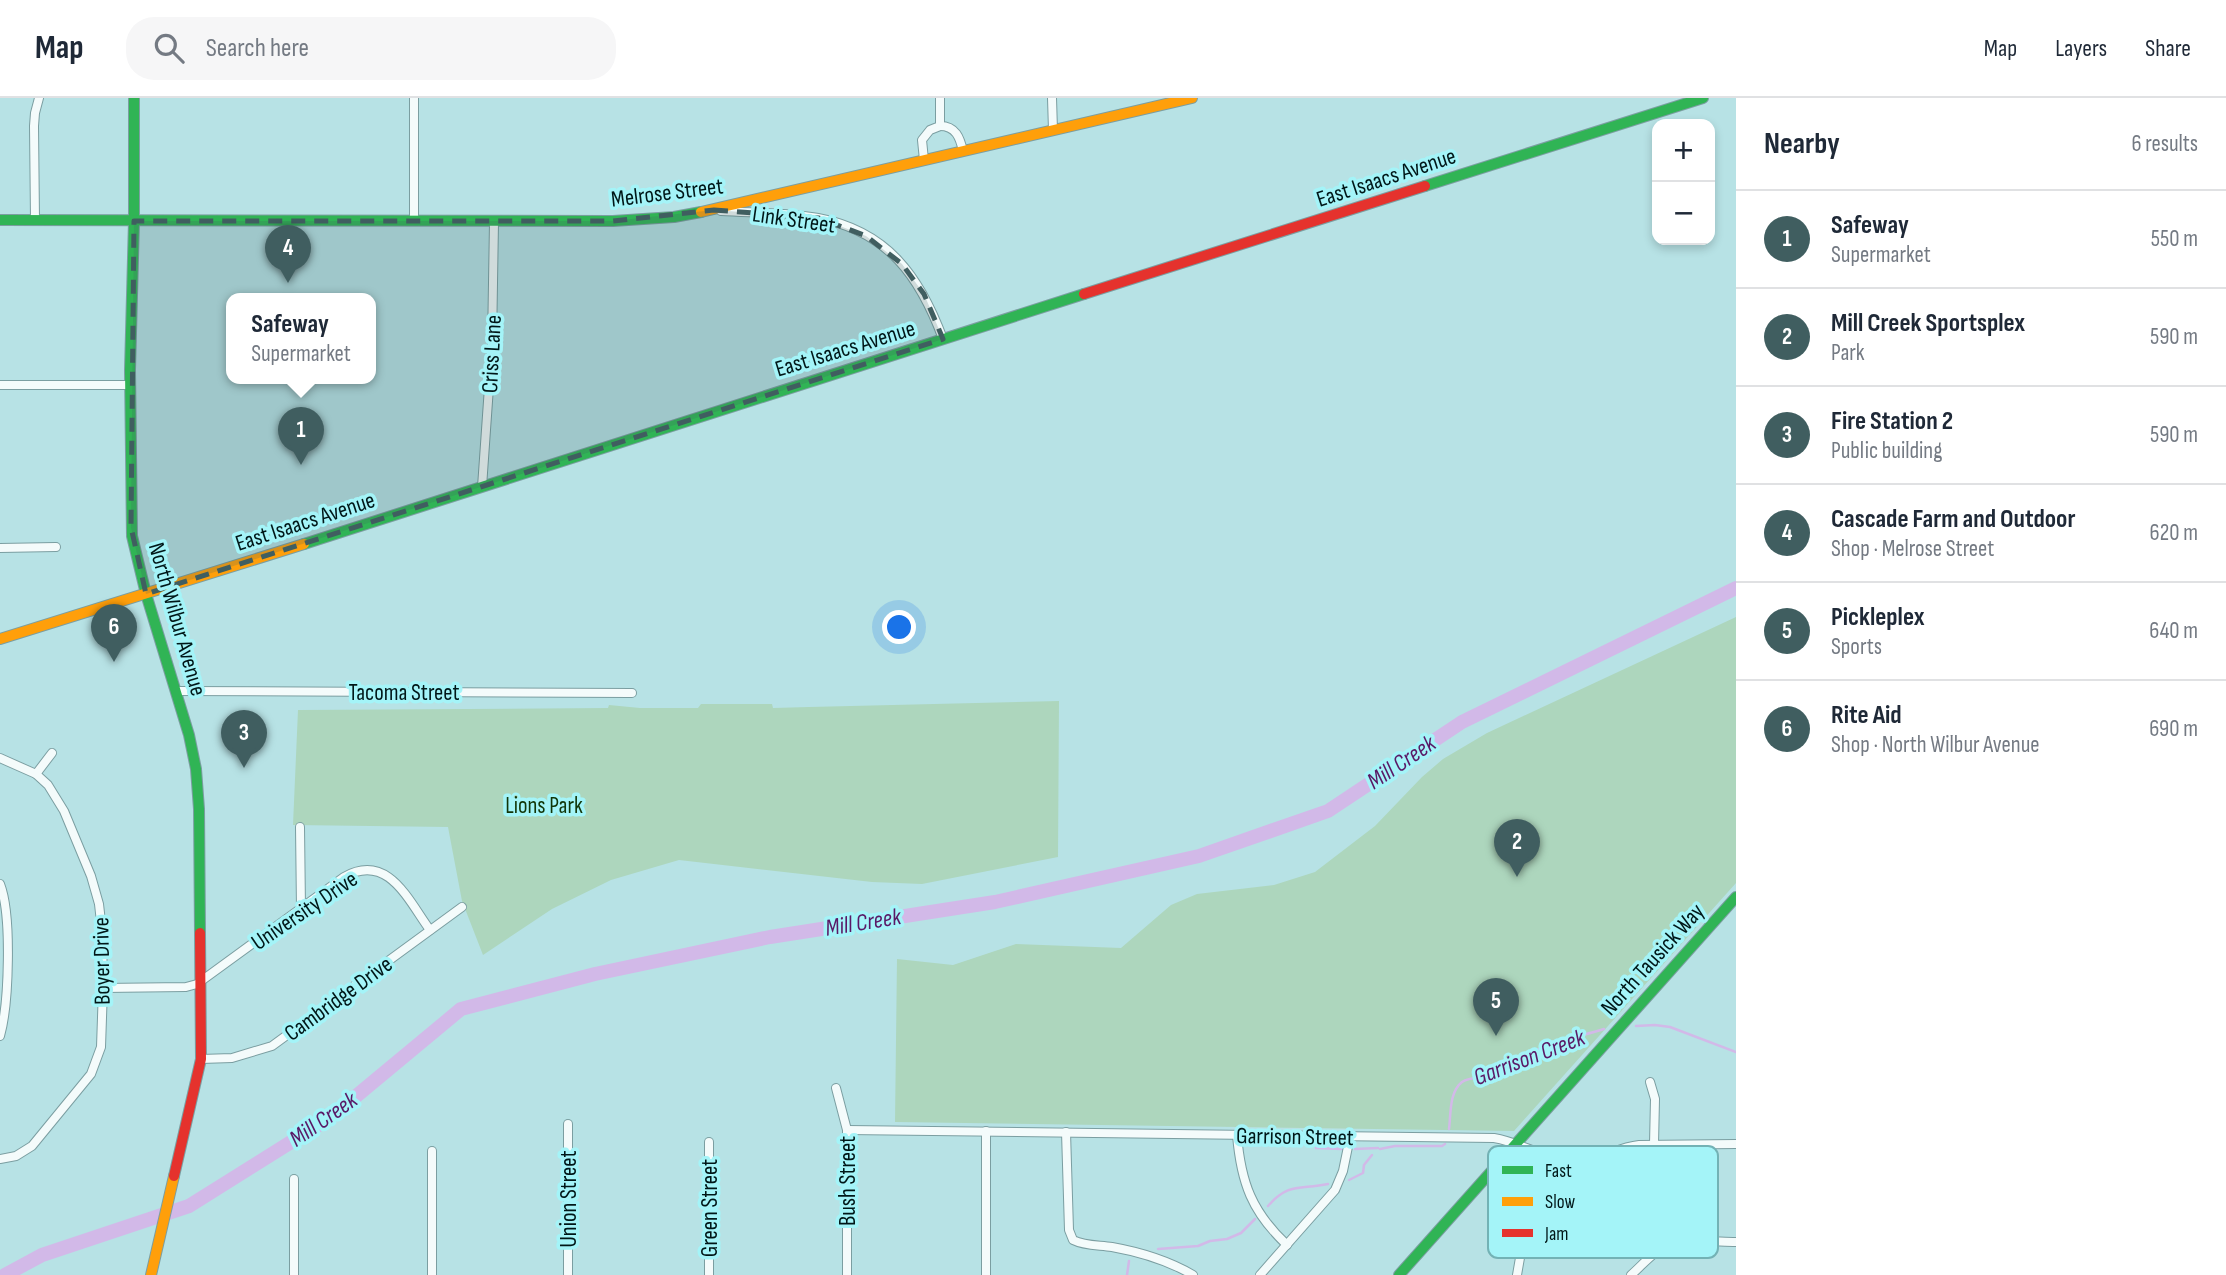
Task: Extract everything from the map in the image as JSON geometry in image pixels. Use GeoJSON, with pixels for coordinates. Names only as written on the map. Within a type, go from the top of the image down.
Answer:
{"type":"FeatureCollection","features":[{"type":"Feature","properties":{"kind":"main road","name":"North Wilbur Avenue"},"geometry":{"type":"LineString","coordinates":[[134,98],[130,385],[132,536],[146,594],[189,734],[199,797],[201,1059],[151,1275]]}},
{"type":"Feature","properties":{"kind":"main road","name":"Melrose Street"},"geometry":{"type":"LineString","coordinates":[[0,220],[630,220],[714,210],[1192,98]]}},
{"type":"Feature","properties":{"kind":"main road","name":"East Isaacs Avenue"},"geometry":{"type":"LineString","coordinates":[[0,639],[1703,98]]}},
{"type":"Feature","properties":{"kind":"main road","name":"North Tausick Way"},"geometry":{"type":"LineString","coordinates":[[1516,1144],[1736,897]]}},
{"type":"Feature","properties":{"kind":"main road","name":"North Tausick Way"},"geometry":{"type":"LineString","coordinates":[[1399,1275],[1488,1175]]}},
{"type":"Feature","properties":{"kind":"street"},"geometry":{"type":"LineString","coordinates":[[35,220],[34,125],[39,98]]}},
{"type":"Feature","properties":{"kind":"street"},"geometry":{"type":"LineString","coordinates":[[414,98],[414,221]]}},
{"type":"Feature","properties":{"kind":"street"},"geometry":{"type":"LineString","coordinates":[[940,98],[940,125]]}},
{"type":"Feature","properties":{"kind":"street"},"geometry":{"type":"LineString","coordinates":[[1052,98],[1053,131]]}},
{"type":"Feature","properties":{"kind":"street"},"geometry":{"type":"LineString","coordinates":[[924,160],[922,140],[930,130],[940,125],[950,127],[956,133],[963,151]]}},
{"type":"Feature","properties":{"kind":"street","name":"Link Street"},"geometry":{"type":"LineString","coordinates":[[714,210],[819,218],[844,225],[866,236],[891,253],[918,283],[943,339]]}},
{"type":"Feature","properties":{"kind":"street","name":"Criss Lane"},"geometry":{"type":"LineString","coordinates":[[482,487],[492,344],[494,222]]}},
{"type":"Feature","properties":{"kind":"street"},"geometry":{"type":"LineString","coordinates":[[0,385],[130,385]]}},
{"type":"Feature","properties":{"kind":"street"},"geometry":{"type":"LineString","coordinates":[[0,548],[56,547]]}},
{"type":"Feature","properties":{"kind":"street","name":"Tacoma Street"},"geometry":{"type":"LineString","coordinates":[[176,691],[632,693]]}},
{"type":"Feature","properties":{"kind":"street"},"geometry":{"type":"LineString","coordinates":[[36,774],[52,753]]}},
{"type":"Feature","properties":{"kind":"street","name":"Boyer Drive"},"geometry":{"type":"LineString","coordinates":[[0,758],[36,774],[48,785],[64,811],[96,891],[102,918],[103,988],[101,1047],[91,1074],[32,1146],[16,1156],[0,1159]]}},
{"type":"Feature","properties":{"kind":"street"},"geometry":{"type":"LineString","coordinates":[[300,827],[301,909]]}},
{"type":"Feature","properties":{"kind":"street","name":"University Drive"},"geometry":{"type":"LineString","coordinates":[[201,981],[344,877],[362,869],[387,874],[430,930]]}},
{"type":"Feature","properties":{"kind":"street"},"geometry":{"type":"LineString","coordinates":[[0,884],[6,913],[7,990],[0,1036]]}},
{"type":"Feature","properties":{"kind":"street","name":"Cambridge Drive"},"geometry":{"type":"LineString","coordinates":[[201,1059],[232,1058],[272,1046],[462,907]]}},
{"type":"Feature","properties":{"kind":"street"},"geometry":{"type":"LineString","coordinates":[[103,988],[186,987],[201,981]]}},
{"type":"Feature","properties":{"kind":"street"},"geometry":{"type":"LineString","coordinates":[[1650,1082],[1655,1099],[1654,1144]]}},
{"type":"Feature","properties":{"kind":"street","name":"Bush Street"},"geometry":{"type":"LineString","coordinates":[[836,1088],[847,1130],[847,1275]]}},
{"type":"Feature","properties":{"kind":"street","name":"Union Street"},"geometry":{"type":"LineString","coordinates":[[568,1124],[568,1275]]}},
{"type":"Feature","properties":{"kind":"street","name":"Garrison Street"},"geometry":{"type":"LineString","coordinates":[[847,1130],[1494,1138],[1521,1146]]}},
{"type":"Feature","properties":{"kind":"street"},"geometry":{"type":"LineString","coordinates":[[986,1131],[986,1275]]}},
{"type":"Feature","properties":{"kind":"street"},"geometry":{"type":"LineString","coordinates":[[1066,1132],[1069,1230],[1073,1240],[1146,1255],[1193,1275]]}},
{"type":"Feature","properties":{"kind":"street"},"geometry":{"type":"LineString","coordinates":[[1237,1135],[1241,1167],[1250,1198],[1266,1224],[1287,1245]]}},
{"type":"Feature","properties":{"kind":"street"},"geometry":{"type":"LineString","coordinates":[[1259,1275],[1329,1197],[1339,1181],[1347,1159],[1350,1137]]}},
{"type":"Feature","properties":{"kind":"street","name":"Green Street"},"geometry":{"type":"LineString","coordinates":[[709,1142],[709,1275]]}},
{"type":"Feature","properties":{"kind":"street","name":"Garrison Street"},"geometry":{"type":"LineString","coordinates":[[1626,1146],[1736,1144]]}},
{"type":"Feature","properties":{"kind":"street"},"geometry":{"type":"LineString","coordinates":[[432,1151],[432,1275]]}},
{"type":"Feature","properties":{"kind":"street"},"geometry":{"type":"LineString","coordinates":[[294,1178],[294,1275]]}},
{"type":"Feature","properties":{"kind":"street"},"geometry":{"type":"LineString","coordinates":[[1718,1242],[1736,1242]]}},
{"type":"Feature","properties":{"kind":"street"},"geometry":{"type":"LineString","coordinates":[[1631,1275],[1649,1258]]}},
{"type":"Feature","properties":{"kind":"highlighted area"},"geometry":{"type":"Polygon","coordinates":[[[714,210],[819,218],[866,236],[902,264],[924,294],[943,339],[146,594],[131,527],[134,221],[613,221],[714,210]]]}},
{"type":"Feature","properties":{"kind":"green space"},"geometry":{"type":"Polygon","coordinates":[[[1736,617],[1736,883],[1514,1131],[895,1122],[897,959],[953,965],[1016,944],[1121,948],[1171,905],[1197,894],[1274,885],[1315,872],[1375,826],[1443,759],[1487,733],[1736,617]]]}},
{"type":"Feature","properties":{"kind":"green space","name":"Lions Park"},"geometry":{"type":"Polygon","coordinates":[[[1059,701],[1058,857],[922,884],[872,882],[679,860],[611,880],[552,909],[483,955],[462,901],[448,827],[293,825],[298,710],[608,708],[609,705],[698,708],[701,704],[772,704],[773,708],[1059,701]]]}},
{"type":"Feature","properties":{"kind":"waterway","name":"Mill Creek"},"geometry":{"type":"LineString","coordinates":[[5,1275],[42,1255],[189,1206],[331,1117],[461,1009],[595,974],[770,937],[995,902],[1199,856],[1328,811],[1462,722],[1736,588]]}},
{"type":"Feature","properties":{"kind":"waterway","name":"Garrison Creek"},"geometry":{"type":"LineString","coordinates":[[1636,1026],[1670,1027],[1736,1052]]}},
{"type":"Feature","properties":{"kind":"waterway","name":"Garrison Creek"},"geometry":{"type":"LineString","coordinates":[[1449,1129],[1453,1097],[1462,1082],[1494,1075],[1535,1050],[1604,1029]]}},
{"type":"Feature","properties":{"kind":"waterway","name":"Garrison Creek"},"geometry":{"type":"LineString","coordinates":[[1380,1149],[1445,1144]]}},
{"type":"Feature","properties":{"kind":"waterway"},"geometry":{"type":"LineString","coordinates":[[1316,1148],[1342,1149]]}},
{"type":"Feature","properties":{"kind":"waterway"},"geometry":{"type":"LineString","coordinates":[[1355,1149],[1378,1148]]}},
{"type":"Feature","properties":{"kind":"waterway","name":"Garrison Creek"},"geometry":{"type":"LineString","coordinates":[[1349,1180],[1363,1173],[1364,1165],[1372,1155]]}},
{"type":"Feature","properties":{"kind":"waterway","name":"Garrison Creek"},"geometry":{"type":"LineString","coordinates":[[1268,1206],[1275,1198],[1289,1190],[1328,1184]]}},
{"type":"Feature","properties":{"kind":"waterway","name":"Garrison Creek"},"geometry":{"type":"LineString","coordinates":[[1158,1249],[1198,1246],[1227,1239],[1241,1233],[1255,1219]]}},
{"type":"Feature","properties":{"kind":"waterway","name":"Garrison Creek"},"geometry":{"type":"LineString","coordinates":[[1127,1275],[1129,1261]]}},
{"type":"Feature","properties":{"kind":"traffic: fast"},"geometry":{"type":"LineString","coordinates":[[134,98],[130,370],[132,536],[146,594],[189,735],[196,769],[200,933]]}},
{"type":"Feature","properties":{"kind":"traffic: fast"},"geometry":{"type":"LineString","coordinates":[[1425,186],[1703,98]]}},
{"type":"Feature","properties":{"kind":"traffic: fast"},"geometry":{"type":"LineString","coordinates":[[0,220],[613,221],[674,217],[701,212]]}},
{"type":"Feature","properties":{"kind":"traffic: fast"},"geometry":{"type":"LineString","coordinates":[[304,544],[1084,294]]}},
{"type":"Feature","properties":{"kind":"traffic: fast"},"geometry":{"type":"LineString","coordinates":[[1514,1146],[1736,897]]}},
{"type":"Feature","properties":{"kind":"traffic: fast"},"geometry":{"type":"LineString","coordinates":[[1399,1275],[1488,1175]]}},
{"type":"Feature","properties":{"kind":"traffic: slow"},"geometry":{"type":"LineString","coordinates":[[701,212],[1192,98]]}},
{"type":"Feature","properties":{"kind":"traffic: slow"},"geometry":{"type":"LineString","coordinates":[[0,639],[304,544]]}},
{"type":"Feature","properties":{"kind":"traffic: slow"},"geometry":{"type":"LineString","coordinates":[[151,1275],[174,1176]]}},
{"type":"Feature","properties":{"kind":"traffic: jam"},"geometry":{"type":"LineString","coordinates":[[1084,294],[1425,186]]}},
{"type":"Feature","properties":{"kind":"traffic: jam"},"geometry":{"type":"LineString","coordinates":[[174,1176],[201,1059],[200,933]]}},
{"type":"Feature","properties":{"kind":"place","name":"Cascade Farm and Outdoor"},"geometry":{"type":"Point","coordinates":[288,283]}},
{"type":"Feature","properties":{"kind":"place","name":"Safeway"},"geometry":{"type":"Point","coordinates":[301,465]}},
{"type":"Feature","properties":{"kind":"place","name":"Rite Aid"},"geometry":{"type":"Point","coordinates":[114,662]}},
{"type":"Feature","properties":{"kind":"place","name":"Fire Station 2"},"geometry":{"type":"Point","coordinates":[244,768]}},
{"type":"Feature","properties":{"kind":"place","name":"Mill Creek Sportsplex"},"geometry":{"type":"Point","coordinates":[1517,877]}},
{"type":"Feature","properties":{"kind":"place","name":"Pickleplex"},"geometry":{"type":"Point","coordinates":[1496,1036]}}]}
